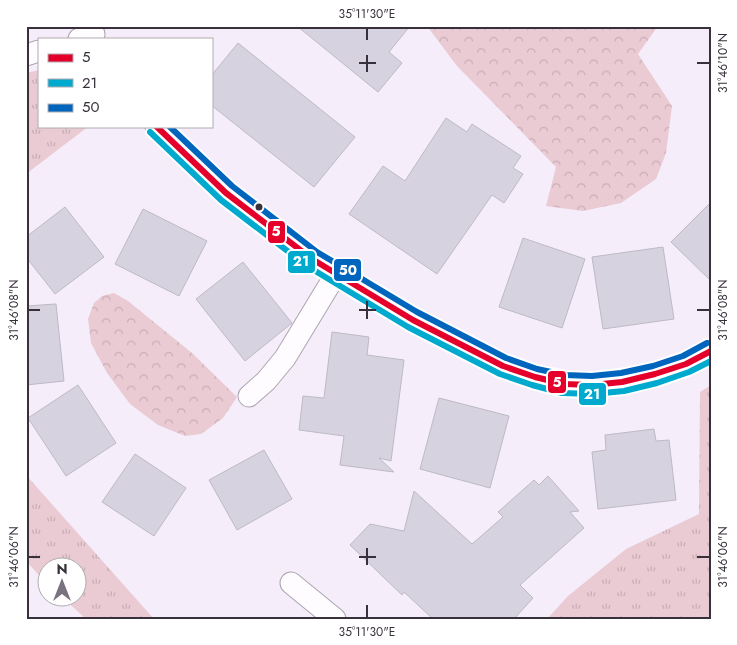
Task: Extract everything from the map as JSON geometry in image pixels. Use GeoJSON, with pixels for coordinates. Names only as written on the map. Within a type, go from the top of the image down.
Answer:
{"type":"FeatureCollection","features":[{"type":"Feature","properties":{"kind":"street"},"geometry":{"type":"LineString","coordinates":[[158,128],[226,193],[298,249],[413,320],[503,366],[564,384],[592,385],[622,382],[655,374],[686,364],[711,351]]}},
{"type":"Feature","properties":{"kind":"street"},"geometry":{"type":"LineString","coordinates":[[249,396],[285,358],[336,274]]}},
{"type":"Feature","properties":{"kind":"street"},"geometry":{"type":"LineString","coordinates":[[291,583],[335,619]]}},
{"type":"Feature","properties":{"kind":"green space"},"geometry":{"type":"Polygon","coordinates":[[[427,26],[658,26],[638,54],[672,106],[666,153],[656,179],[621,203],[583,211],[546,206],[556,167],[457,66],[427,26]]]}},
{"type":"Feature","properties":{"kind":"green space"},"geometry":{"type":"Polygon","coordinates":[[[38,70],[38,128],[86,128],[26,174],[26,73],[38,70]]]}},
{"type":"Feature","properties":{"kind":"green space"},"geometry":{"type":"Polygon","coordinates":[[[114,293],[128,301],[192,353],[237,397],[223,418],[201,434],[185,436],[158,425],[130,404],[107,373],[91,343],[88,319],[94,303],[102,296],[114,293]]]}},
{"type":"Feature","properties":{"kind":"green space"},"geometry":{"type":"Polygon","coordinates":[[[711,385],[711,619],[547,619],[568,596],[626,549],[699,514],[700,392],[711,385]]]}},
{"type":"Feature","properties":{"kind":"green space"},"geometry":{"type":"Polygon","coordinates":[[[26,475],[154,619],[86,619],[74,608],[88,608],[88,558],[38,558],[38,574],[26,561],[26,475]]]}},
{"type":"Feature","properties":{"kind":"building"},"geometry":{"type":"Polygon","coordinates":[[[297,26],[410,26],[389,52],[402,63],[378,92],[297,26]]]}},
{"type":"Feature","properties":{"kind":"building"},"geometry":{"type":"Polygon","coordinates":[[[238,43],[355,137],[314,187],[212,106],[212,75],[238,43]]]}},
{"type":"Feature","properties":{"kind":"building"},"geometry":{"type":"Polygon","coordinates":[[[446,118],[467,132],[472,124],[521,156],[513,168],[523,174],[504,203],[492,195],[437,274],[349,214],[383,166],[405,181],[446,118]]]}},
{"type":"Feature","properties":{"kind":"building"},"geometry":{"type":"Polygon","coordinates":[[[711,202],[711,281],[671,242],[711,202]]]}},
{"type":"Feature","properties":{"kind":"building"},"geometry":{"type":"Polygon","coordinates":[[[65,207],[104,257],[55,294],[26,257],[26,237],[65,207]]]}},
{"type":"Feature","properties":{"kind":"building"},"geometry":{"type":"Polygon","coordinates":[[[143,209],[207,241],[179,296],[115,264],[143,209]]]}},
{"type":"Feature","properties":{"kind":"building"},"geometry":{"type":"Polygon","coordinates":[[[523,238],[585,259],[562,328],[499,307],[523,238]]]}},
{"type":"Feature","properties":{"kind":"building"},"geometry":{"type":"Polygon","coordinates":[[[663,247],[674,319],[603,329],[592,257],[663,247]]]}},
{"type":"Feature","properties":{"kind":"building"},"geometry":{"type":"Polygon","coordinates":[[[243,262],[292,323],[245,361],[196,299],[243,262]]]}},
{"type":"Feature","properties":{"kind":"building"},"geometry":{"type":"Polygon","coordinates":[[[56,304],[64,381],[26,385],[26,306],[56,304]]]}},
{"type":"Feature","properties":{"kind":"building"},"geometry":{"type":"Polygon","coordinates":[[[332,332],[369,337],[367,355],[404,360],[391,461],[379,458],[394,472],[340,465],[344,436],[299,430],[303,396],[324,398],[332,332]]]}},
{"type":"Feature","properties":{"kind":"building"},"geometry":{"type":"Polygon","coordinates":[[[78,385],[116,443],[66,476],[28,418],[78,385]]]}},
{"type":"Feature","properties":{"kind":"building"},"geometry":{"type":"Polygon","coordinates":[[[439,398],[509,416],[490,488],[420,469],[439,398]]]}},
{"type":"Feature","properties":{"kind":"building"},"geometry":{"type":"Polygon","coordinates":[[[654,429],[656,441],[669,440],[676,500],[598,509],[592,452],[606,450],[605,435],[654,429]]]}},
{"type":"Feature","properties":{"kind":"building"},"geometry":{"type":"Polygon","coordinates":[[[264,450],[292,499],[237,530],[209,480],[264,450]]]}},
{"type":"Feature","properties":{"kind":"building"},"geometry":{"type":"Polygon","coordinates":[[[135,454],[186,488],[154,536],[102,502],[135,454]]]}},
{"type":"Feature","properties":{"kind":"building"},"geometry":{"type":"Polygon","coordinates":[[[548,476],[579,511],[570,512],[584,528],[520,585],[533,598],[514,619],[433,619],[404,592],[402,595],[350,545],[370,524],[404,531],[414,491],[472,544],[503,517],[498,512],[534,480],[539,485],[548,476]]]}},
{"type":"Feature","properties":{"kind":"transit line","name":"5"},"geometry":{"type":"LineString","coordinates":[[158,128],[226,193],[312,259],[413,320],[503,366],[564,384],[592,385],[622,382],[655,374],[686,364],[711,351]]}},
{"type":"Feature","properties":{"kind":"transit line","name":"50"},"geometry":{"type":"LineString","coordinates":[[171,128],[232,186],[317,252],[417,312],[506,358],[537,369],[565,375],[592,376],[621,373],[653,366],[683,356],[707,343]]}},
{"type":"Feature","properties":{"kind":"transit line","name":"21"},"geometry":{"type":"LineString","coordinates":[[150,132],[221,200],[307,266],[408,327],[500,374],[562,393],[593,394],[624,391],[657,383],[689,372],[711,361]]}}]}
